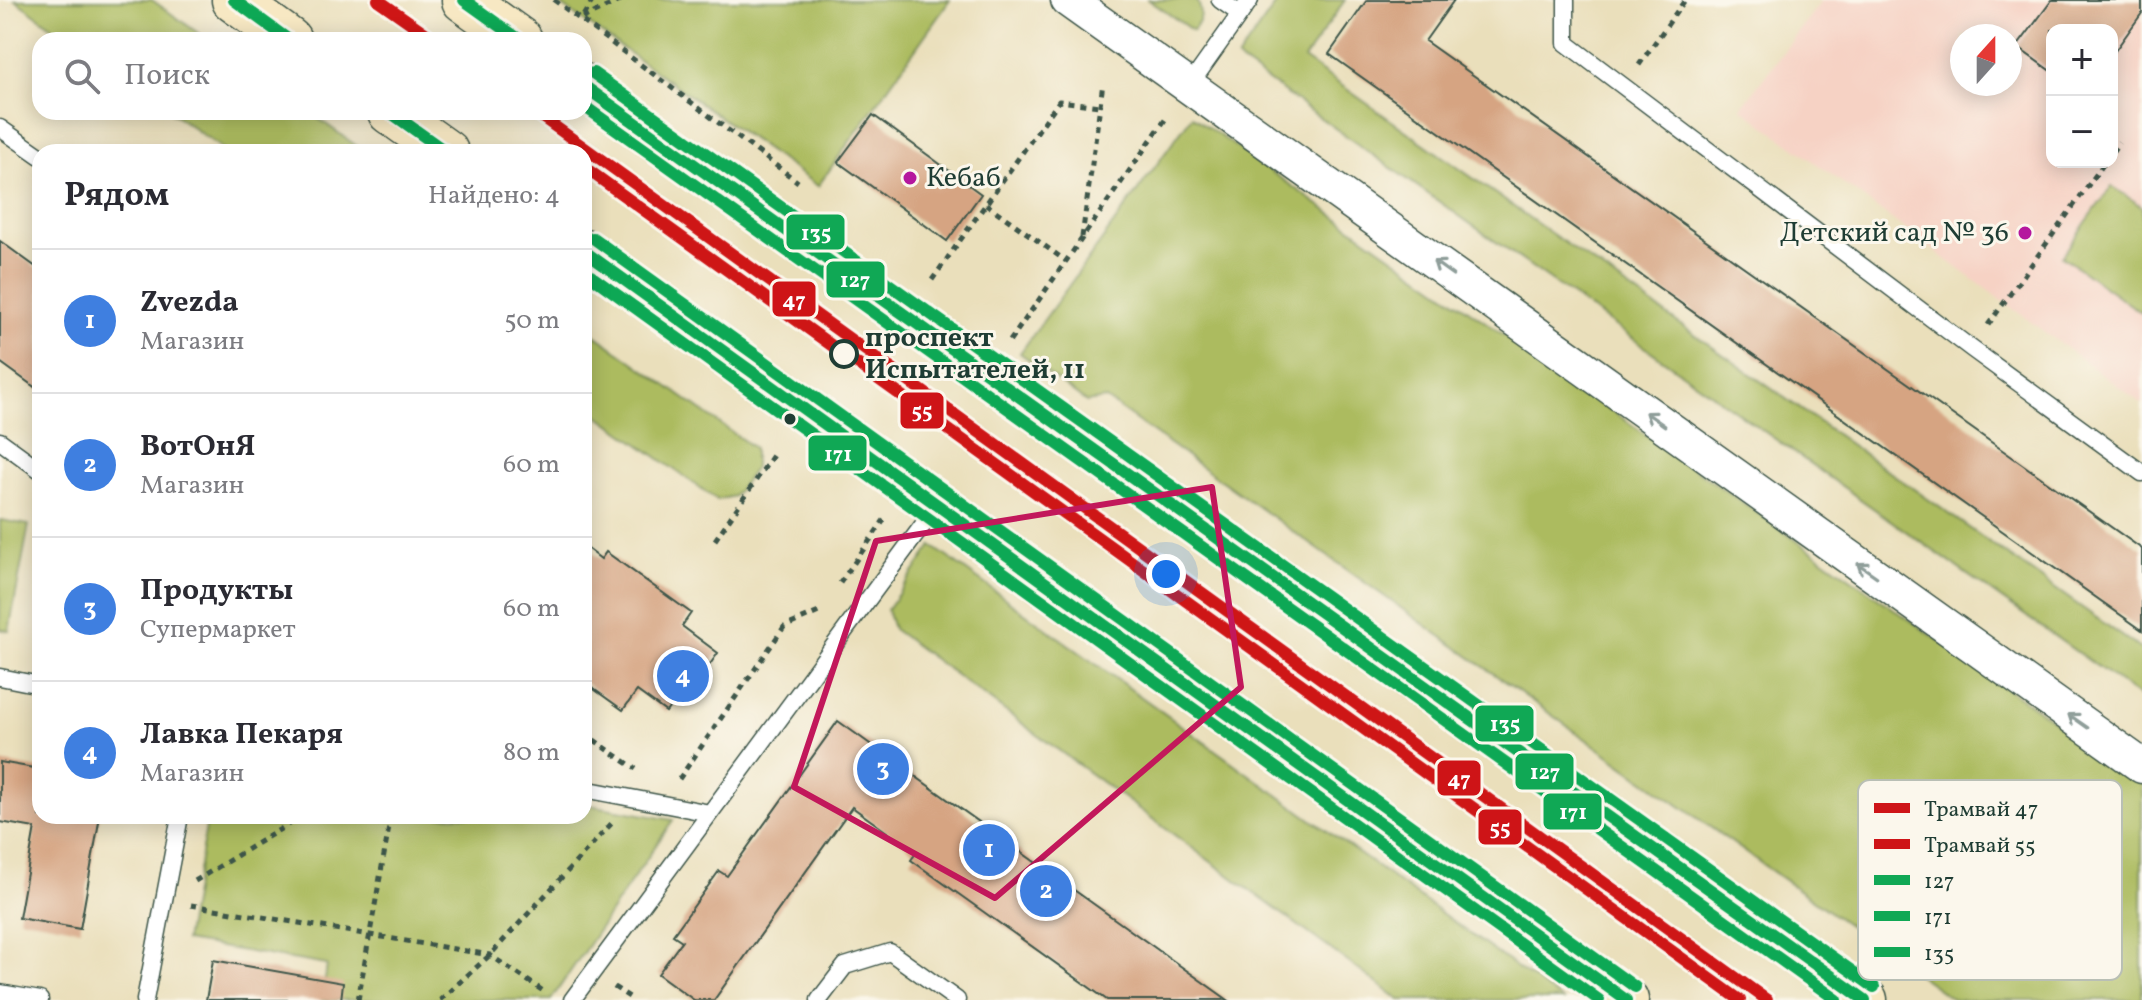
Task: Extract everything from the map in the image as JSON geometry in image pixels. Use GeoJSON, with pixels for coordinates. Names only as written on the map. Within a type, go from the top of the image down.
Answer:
{"type":"FeatureCollection","features":[{"type":"Feature","properties":{"kind":"main road"},"geometry":{"type":"LineString","coordinates":[[234,0],[278,32]]}},
{"type":"Feature","properties":{"kind":"main road"},"geometry":{"type":"LineString","coordinates":[[464,0],[509,32]]}},
{"type":"Feature","properties":{"kind":"main road"},"geometry":{"type":"LineString","coordinates":[[592,92],[1865,1000]]}},
{"type":"Feature","properties":{"kind":"main road"},"geometry":{"type":"LineString","coordinates":[[401,120],[434,144]]}},
{"type":"Feature","properties":{"kind":"main road"},"geometry":{"type":"LineString","coordinates":[[592,257],[1626,1000]]}},
{"type":"Feature","properties":{"kind":"street"},"geometry":{"type":"LineString","coordinates":[[1068,0],[2142,766]]}},
{"type":"Feature","properties":{"kind":"lane"},"geometry":{"type":"LineString","coordinates":[[1189,86],[1245,7],[1220,0]]}},
{"type":"Feature","properties":{"kind":"lane"},"geometry":{"type":"LineString","coordinates":[[1566,0],[1566,43],[2142,473]]}},
{"type":"Feature","properties":{"kind":"lane"},"geometry":{"type":"LineString","coordinates":[[0,128],[32,150]]}},
{"type":"Feature","properties":{"kind":"lane"},"geometry":{"type":"LineString","coordinates":[[0,441],[32,464]]}},
{"type":"Feature","properties":{"kind":"lane"},"geometry":{"type":"LineString","coordinates":[[572,1000],[938,505]]}},
{"type":"Feature","properties":{"kind":"lane"},"geometry":{"type":"LineString","coordinates":[[0,677],[32,683]]}},
{"type":"Feature","properties":{"kind":"lane"},"geometry":{"type":"LineString","coordinates":[[592,790],[710,813]]}},
{"type":"Feature","properties":{"kind":"lane"},"geometry":{"type":"LineString","coordinates":[[145,1000],[178,824]]}},
{"type":"Feature","properties":{"kind":"lane"},"geometry":{"type":"LineString","coordinates":[[819,1000],[845,966],[890,952],[957,1000]]}},
{"type":"Feature","properties":{"kind":"lane"},"geometry":{"type":"LineString","coordinates":[[0,993],[40,1000]]}},
{"type":"Feature","properties":{"kind":"path"},"geometry":{"type":"LineString","coordinates":[[554,0],[804,187]]}},
{"type":"Feature","properties":{"kind":"path"},"geometry":{"type":"LineString","coordinates":[[581,19],[593,0]]}},
{"type":"Feature","properties":{"kind":"path"},"geometry":{"type":"LineString","coordinates":[[581,19],[621,0]]}},
{"type":"Feature","properties":{"kind":"path"},"geometry":{"type":"LineString","coordinates":[[1624,87],[1685,0]]}},
{"type":"Feature","properties":{"kind":"path"},"geometry":{"type":"LineString","coordinates":[[1082,238],[1103,83]]}},
{"type":"Feature","properties":{"kind":"path"},"geometry":{"type":"LineString","coordinates":[[1005,348],[1189,86]]}},
{"type":"Feature","properties":{"kind":"path"},"geometry":{"type":"LineString","coordinates":[[932,280],[1059,101],[1100,106]]}},
{"type":"Feature","properties":{"kind":"path"},"geometry":{"type":"LineString","coordinates":[[2004,303],[2101,168]]}},
{"type":"Feature","properties":{"kind":"path"},"geometry":{"type":"LineString","coordinates":[[986,204],[1066,261]]}},
{"type":"Feature","properties":{"kind":"path"},"geometry":{"type":"LineString","coordinates":[[715,540],[776,451]]}},
{"type":"Feature","properties":{"kind":"path"},"geometry":{"type":"LineString","coordinates":[[836,588],[884,520]]}},
{"type":"Feature","properties":{"kind":"path"},"geometry":{"type":"LineString","coordinates":[[667,778],[680,779],[784,627],[819,613],[828,601]]}},
{"type":"Feature","properties":{"kind":"path"},"geometry":{"type":"LineString","coordinates":[[592,739],[647,777]]}},
{"type":"Feature","properties":{"kind":"path"},"geometry":{"type":"LineString","coordinates":[[440,1000],[490,955],[634,798]]}},
{"type":"Feature","properties":{"kind":"path"},"geometry":{"type":"LineString","coordinates":[[164,900],[289,824]]}},
{"type":"Feature","properties":{"kind":"path"},"geometry":{"type":"LineString","coordinates":[[358,1000],[390,824]]}},
{"type":"Feature","properties":{"kind":"path"},"geometry":{"type":"LineString","coordinates":[[164,900],[490,955],[556,1000]]}},
{"type":"Feature","properties":{"kind":"highlighted area"},"geometry":{"type":"Polygon","coordinates":[[[1212,487],[1241,687],[995,898],[794,787],[876,541],[1212,487]]]}},
{"type":"Feature","properties":{"kind":"shaded area","name":"Детский сад № 36"},"geometry":{"type":"Polygon","coordinates":[[[1822,0],[2142,0],[2142,404],[1741,108],[1822,0]]]}},
{"type":"Feature","properties":{"kind":"green space"},"geometry":{"type":"Polygon","coordinates":[[[15,0],[152,0],[197,32],[60,32],[15,0]]]}},
{"type":"Feature","properties":{"kind":"green space"},"geometry":{"type":"Polygon","coordinates":[[[554,0],[950,0],[818,186],[554,0]]]}},
{"type":"Feature","properties":{"kind":"green space"},"geometry":{"type":"Polygon","coordinates":[[[1149,0],[1197,0],[1200,19],[1193,31],[1149,0]]]}},
{"type":"Feature","properties":{"kind":"green space"},"geometry":{"type":"Polygon","coordinates":[[[1279,0],[1345,0],[1304,59],[2142,650],[2142,698],[1237,59],[1279,0]]]}},
{"type":"Feature","properties":{"kind":"green space"},"geometry":{"type":"Polygon","coordinates":[[[1192,116],[2142,783],[2142,1000],[1954,1000],[1926,980],[2122,980],[2122,780],[1858,780],[1858,932],[1106,399],[1086,402],[1020,353],[1192,116]]]}},
{"type":"Feature","properties":{"kind":"green space"},"geometry":{"type":"Polygon","coordinates":[[[182,120],[320,120],[354,144],[216,144],[182,120]]]}},
{"type":"Feature","properties":{"kind":"green space"},"geometry":{"type":"Polygon","coordinates":[[[2112,186],[2142,207],[2142,313],[2062,256],[2112,186]]]}},
{"type":"Feature","properties":{"kind":"green space"},"geometry":{"type":"Polygon","coordinates":[[[592,333],[754,448],[754,469],[734,496],[717,500],[592,411],[592,333]]]}},
{"type":"Feature","properties":{"kind":"green space"},"geometry":{"type":"Polygon","coordinates":[[[0,520],[29,525],[9,631],[0,629],[0,520]]]}},
{"type":"Feature","properties":{"kind":"green space"},"geometry":{"type":"Polygon","coordinates":[[[932,546],[1562,1000],[1400,1000],[893,629],[887,610],[932,546]]]}},
{"type":"Feature","properties":{"kind":"green space"},"geometry":{"type":"Polygon","coordinates":[[[592,805],[673,820],[551,1000],[322,1000],[327,965],[185,941],[207,824],[592,824],[592,805]]]}},
{"type":"Feature","properties":{"kind":"building"},"geometry":{"type":"Polygon","coordinates":[[[1367,0],[1454,0],[1425,41],[2142,549],[2142,630],[1329,54],[1367,0]]]}},
{"type":"Feature","properties":{"kind":"building"},"geometry":{"type":"Polygon","coordinates":[[[2052,0],[2142,0],[2142,13],[2118,47],[2118,24],[2046,24],[2046,68],[2022,51],[2022,40],[2052,0]]]}},
{"type":"Feature","properties":{"kind":"building","name":"Кебаб"},"geometry":{"type":"Polygon","coordinates":[[[873,115],[981,194],[947,241],[838,162],[873,115]]]}},
{"type":"Feature","properties":{"kind":"building"},"geometry":{"type":"Polygon","coordinates":[[[0,241],[32,264],[32,385],[0,362],[0,241]]]}},
{"type":"Feature","properties":{"kind":"building"},"geometry":{"type":"Polygon","coordinates":[[[592,552],[601,559],[606,552],[691,613],[682,626],[718,653],[684,701],[677,697],[666,712],[637,691],[623,710],[592,688],[592,552]]]}},
{"type":"Feature","properties":{"kind":"building"},"geometry":{"type":"Polygon","coordinates":[[[838,721],[1228,1000],[1107,1000],[911,860],[916,853],[852,807],[714,1000],[694,1000],[658,974],[682,941],[673,935],[719,871],[727,876],[838,721]]]}},
{"type":"Feature","properties":{"kind":"building"},"geometry":{"type":"Polygon","coordinates":[[[0,762],[32,768],[32,824],[99,824],[80,929],[19,918],[35,828],[0,822],[0,762]]]}},
{"type":"Feature","properties":{"kind":"building"},"geometry":{"type":"Polygon","coordinates":[[[213,960],[343,983],[341,1000],[206,1000],[213,960]]]}},
{"type":"Feature","properties":{"kind":"tram line","name":"47"},"geometry":{"type":"LineString","coordinates":[[378,0],[424,32]]}},
{"type":"Feature","properties":{"kind":"tram line","name":"47"},"geometry":{"type":"LineString","coordinates":[[546,120],[579,144]]}},
{"type":"Feature","properties":{"kind":"tram line","name":"47"},"geometry":{"type":"LineString","coordinates":[[592,153],[1767,1000]]}},
{"type":"Feature","properties":{"kind":"tram line","name":"55"},"geometry":{"type":"LineString","coordinates":[[592,173],[1740,1000]]}},
{"type":"Feature","properties":{"kind":"transit line","name":"127"},"geometry":{"type":"LineString","coordinates":[[234,0],[278,32]]}},
{"type":"Feature","properties":{"kind":"transit line","name":"127"},"geometry":{"type":"LineString","coordinates":[[464,0],[509,32]]}},
{"type":"Feature","properties":{"kind":"transit line","name":"135"},"geometry":{"type":"LineString","coordinates":[[593,73],[1858,976]]}},
{"type":"Feature","properties":{"kind":"transit line","name":"127"},"geometry":{"type":"LineString","coordinates":[[592,92],[1865,1000]]}},
{"type":"Feature","properties":{"kind":"transit line","name":"171"},"geometry":{"type":"LineString","coordinates":[[592,112],[1837,1000]]}},
{"type":"Feature","properties":{"kind":"transit line","name":"127"},"geometry":{"type":"LineString","coordinates":[[401,120],[435,144]]}},
{"type":"Feature","properties":{"kind":"transit line","name":"135"},"geometry":{"type":"LineString","coordinates":[[593,238],[1635,987]]}},
{"type":"Feature","properties":{"kind":"transit line","name":"127"},"geometry":{"type":"LineString","coordinates":[[592,257],[1626,1000]]}},
{"type":"Feature","properties":{"kind":"transit line","name":"171"},"geometry":{"type":"LineString","coordinates":[[592,277],[1599,1000]]}},
{"type":"Feature","properties":{"kind":"transit line","name":"135"},"geometry":{"type":"LineString","coordinates":[[1864,980],[1874,987]]}},
{"type":"Feature","properties":{"kind":"place","name":"Кебаб"},"geometry":{"type":"Point","coordinates":[910,178]}},
{"type":"Feature","properties":{"kind":"place","name":"Детский сад № 36"},"geometry":{"type":"Point","coordinates":[2025,233]}},
{"type":"Feature","properties":{"kind":"place","name":"проспект Испытателей, 11"},"geometry":{"type":"Point","coordinates":[844,354]}},
{"type":"Feature","properties":{"kind":"place","name":"Лавка Пекаря"},"geometry":{"type":"Point","coordinates":[683,676]}},
{"type":"Feature","properties":{"kind":"place","name":"Продукты"},"geometry":{"type":"Point","coordinates":[883,769]}},
{"type":"Feature","properties":{"kind":"place","name":"Zvezda"},"geometry":{"type":"Point","coordinates":[989,850]}},
{"type":"Feature","properties":{"kind":"place","name":"ВотОнЯ"},"geometry":{"type":"Point","coordinates":[1046,891]}}]}
